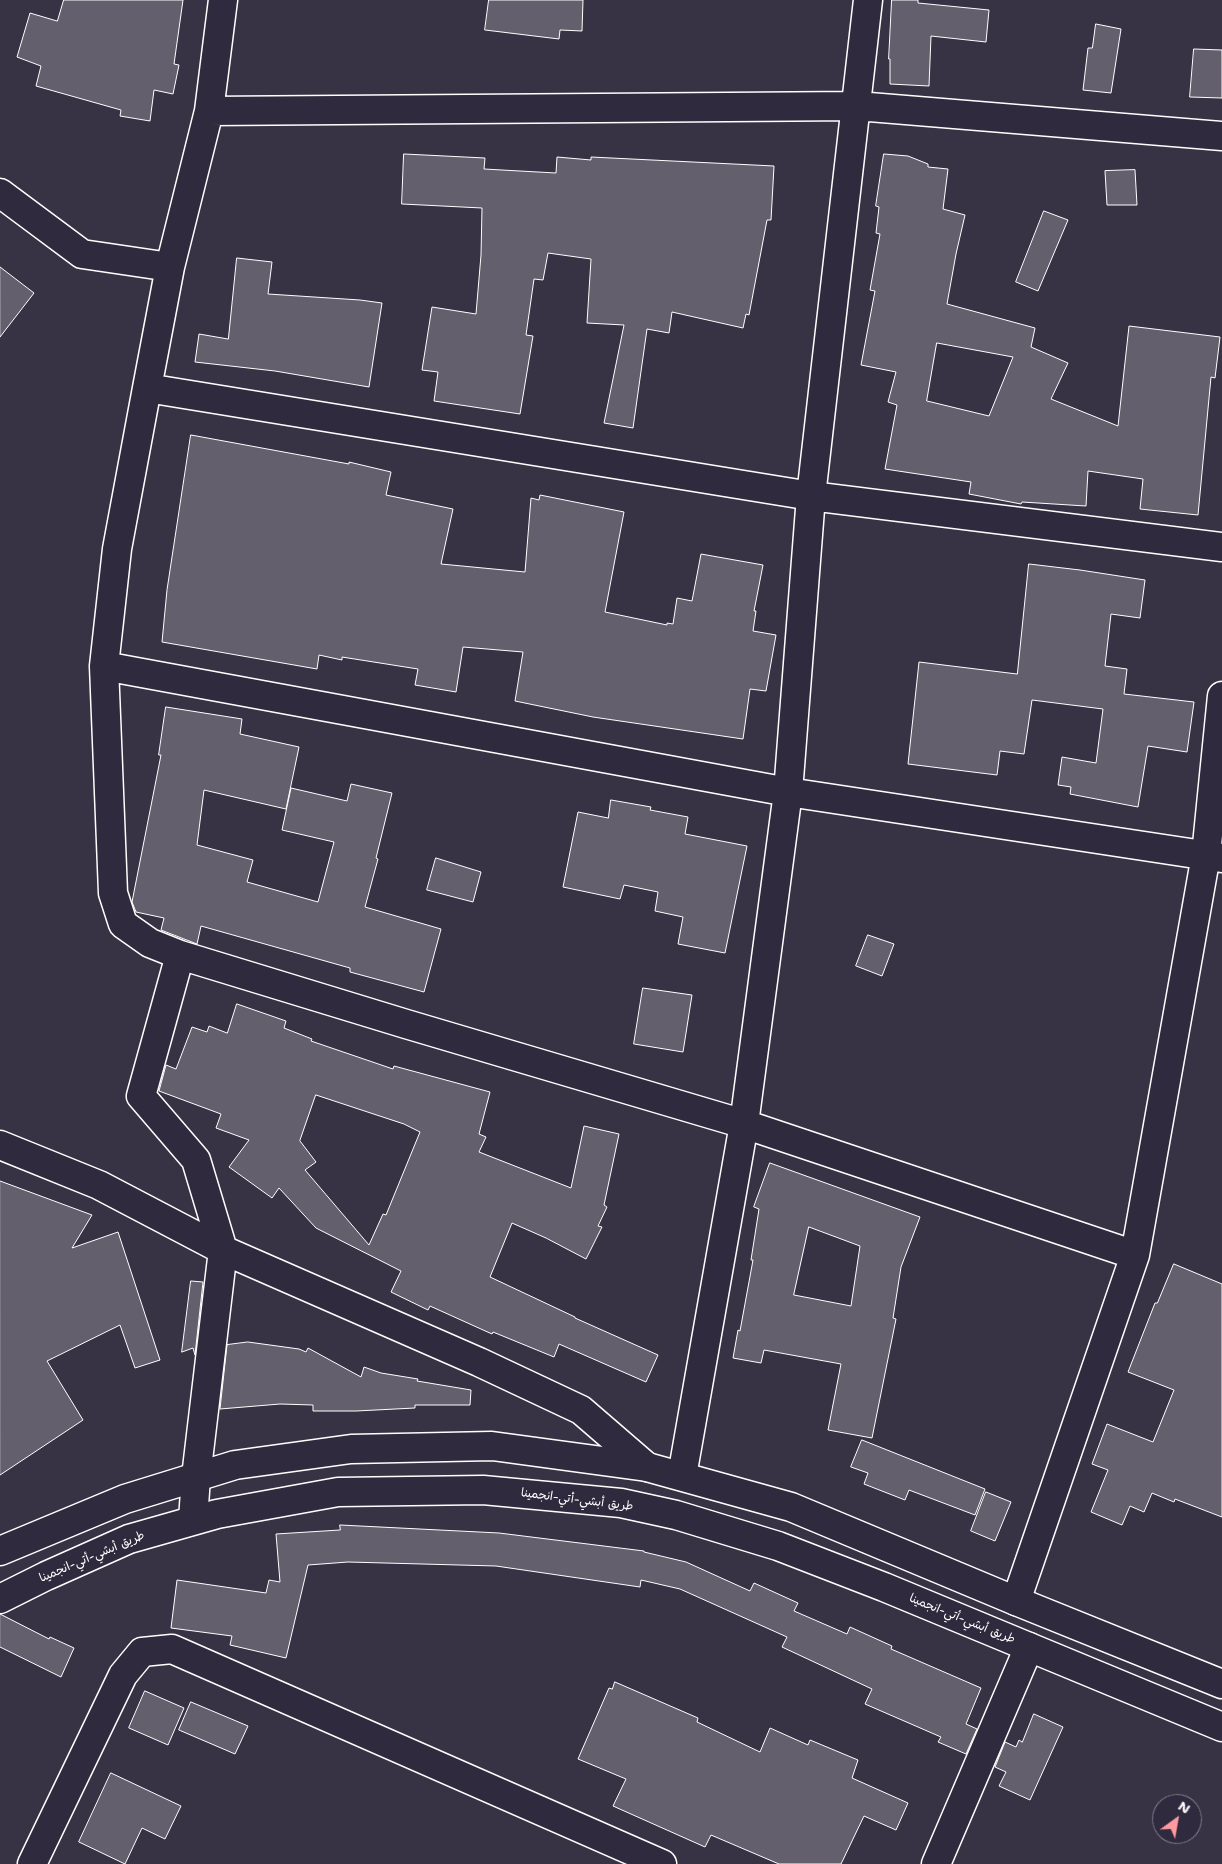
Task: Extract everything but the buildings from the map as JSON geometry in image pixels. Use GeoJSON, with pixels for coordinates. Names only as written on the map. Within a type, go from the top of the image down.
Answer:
{"type":"FeatureCollection","features":[{"type":"Feature","properties":{"kind":"main road"},"geometry":{"type":"LineString","coordinates":[[223,0],[209,111],[170,267],[117,549],[104,666],[113,893],[123,924],[150,943],[180,955],[744,1124],[1135,1255]]}},
{"type":"Feature","properties":{"kind":"main road"},"geometry":{"type":"LineString","coordinates":[[682,1476],[744,1124],[788,792],[811,496],[868,0]]}},
{"type":"Feature","properties":{"kind":"main road"},"geometry":{"type":"LineString","coordinates":[[209,111],[857,106],[1222,136]]}},
{"type":"Feature","properties":{"kind":"main road"},"geometry":{"type":"LineString","coordinates":[[0,193],[82,254],[170,267]]}},
{"type":"Feature","properties":{"kind":"main road"},"geometry":{"type":"LineString","coordinates":[[146,388],[811,496],[1222,547]]}},
{"type":"Feature","properties":{"kind":"main road"},"geometry":{"type":"LineString","coordinates":[[104,666],[788,792],[1214,856]]}},
{"type":"Feature","properties":{"kind":"main road"},"geometry":{"type":"LineString","coordinates":[[1016,1601],[1135,1255],[1214,856],[1222,696]]}},
{"type":"Feature","properties":{"kind":"main road"},"geometry":{"type":"LineString","coordinates":[[180,955],[141,1096],[196,1160],[223,1250],[196,1476],[193,1520]]}},
{"type":"Feature","properties":{"kind":"main road"},"geometry":{"type":"LineString","coordinates":[[0,1145],[99,1185],[223,1250],[479,1362],[581,1410],[647,1467]]}},
{"type":"Feature","properties":{"kind":"main road"},"geometry":{"type":"LineString","coordinates":[[0,1551],[125,1498],[235,1465],[351,1449],[483,1446],[647,1467],[791,1507],[1222,1684]]}},
{"type":"Feature","properties":{"kind":"main road","name":"طريق أبشي-أتي-انجمينا"},"geometry":{"type":"LineString","coordinates":[[0,1599],[129,1539],[193,1520],[338,1492],[483,1490],[621,1503],[676,1515],[778,1546],[1029,1646],[1222,1727]]}},
{"type":"Feature","properties":{"kind":"main road"},"geometry":{"type":"LineString","coordinates":[[936,1864],[1029,1646]]}},
{"type":"Feature","properties":{"kind":"main road"},"geometry":{"type":"LineString","coordinates":[[32,1864],[123,1675],[142,1652],[172,1649],[662,1864]]}}]}
